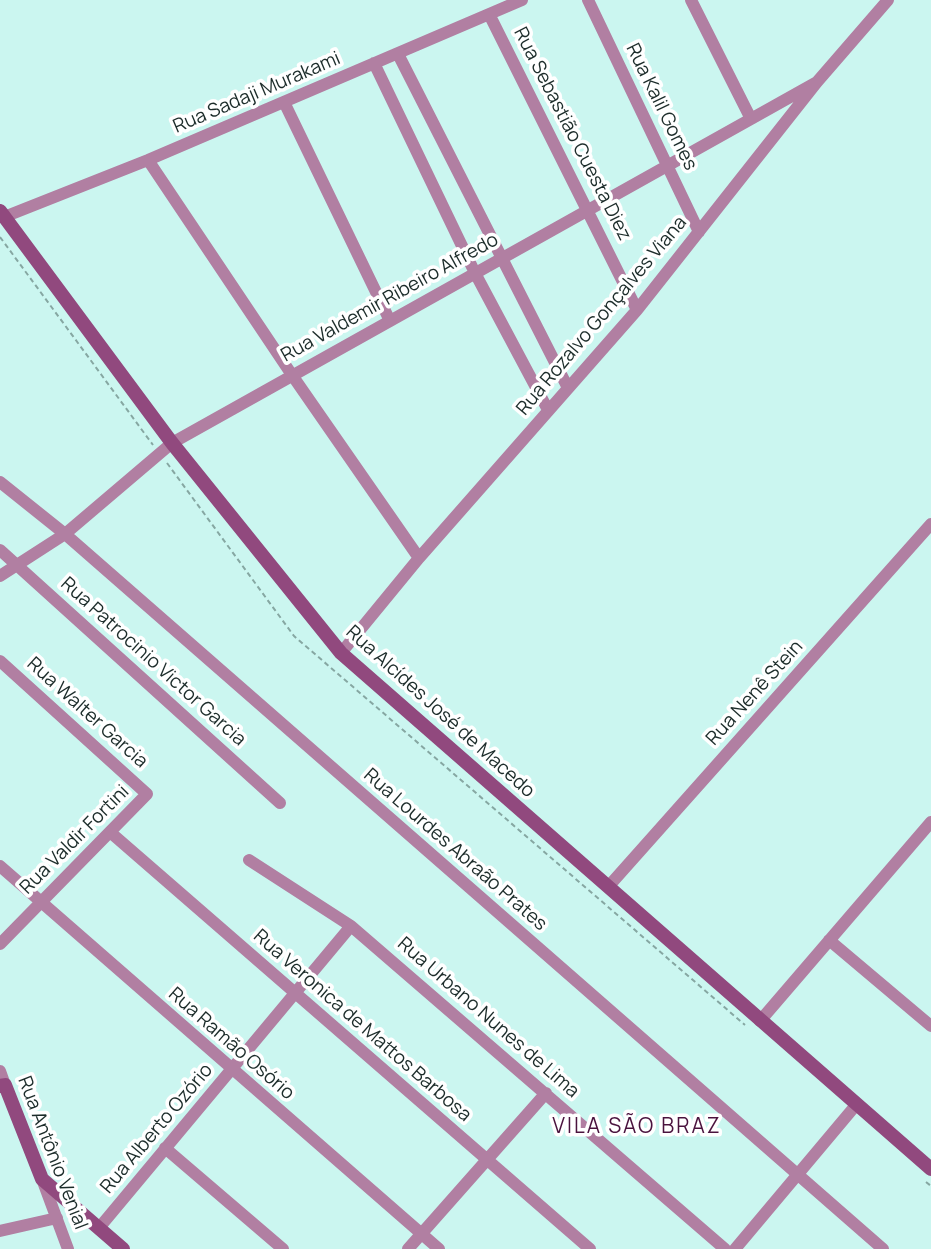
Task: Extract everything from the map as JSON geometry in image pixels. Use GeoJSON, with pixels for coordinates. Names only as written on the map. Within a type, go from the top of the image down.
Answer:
{"type":"FeatureCollection","features":[{"type":"Feature","properties":{"kind":"street","name":"Rua Sadaji Murakami"},"geometry":{"type":"LineString","coordinates":[[2,214],[148,160],[523,0]]}},
{"type":"Feature","properties":{"kind":"street","name":"Rua Kalil Gomes"},"geometry":{"type":"LineString","coordinates":[[588,0],[699,232]]}},
{"type":"Feature","properties":{"kind":"street"},"geometry":{"type":"LineString","coordinates":[[691,0],[751,119]]}},
{"type":"Feature","properties":{"kind":"street","name":"Rua Rozalvo Gonçalves Viana"},"geometry":{"type":"LineString","coordinates":[[341,653],[419,558],[637,310],[817,82],[888,0]]}},
{"type":"Feature","properties":{"kind":"street","name":"Rua Sebastião Cuesta Diez"},"geometry":{"type":"LineString","coordinates":[[489,14],[589,209],[637,310]]}},
{"type":"Feature","properties":{"kind":"street"},"geometry":{"type":"LineString","coordinates":[[398,54],[568,388]]}},
{"type":"Feature","properties":{"kind":"street"},"geometry":{"type":"LineString","coordinates":[[373,63],[475,273],[548,410]]}},
{"type":"Feature","properties":{"kind":"street","name":"Rua Valdemir Ribeiro Alfredo"},"geometry":{"type":"LineString","coordinates":[[0,576],[65,534],[172,443],[817,82]]}},
{"type":"Feature","properties":{"kind":"street"},"geometry":{"type":"LineString","coordinates":[[284,102],[390,321]]}},
{"type":"Feature","properties":{"kind":"street"},"geometry":{"type":"LineString","coordinates":[[148,160],[419,558]]}},
{"type":"Feature","properties":{"kind":"street","name":"Rua Alcídes José de Macedo"},"geometry":{"type":"LineString","coordinates":[[2,214],[172,443],[341,653],[856,1105],[929,1164]]}},
{"type":"Feature","properties":{"kind":"street","name":"Rua Lourdes Abraão Prates"},"geometry":{"type":"LineString","coordinates":[[0,482],[65,534],[883,1249]]}},
{"type":"Feature","properties":{"kind":"street","name":"Rua Nenê Stein"},"geometry":{"type":"LineString","coordinates":[[608,887],[931,524]]}},
{"type":"Feature","properties":{"kind":"street","name":"Rua Patrocinio Victor Garcia"},"geometry":{"type":"LineString","coordinates":[[0,550],[280,803]]}},
{"type":"Feature","properties":{"kind":"street","name":"Rua Walter Garcia"},"geometry":{"type":"LineString","coordinates":[[0,661],[147,794]]}},
{"type":"Feature","properties":{"kind":"street","name":"Rua Valdir Fortini"},"geometry":{"type":"LineString","coordinates":[[0,943],[147,794]]}},
{"type":"Feature","properties":{"kind":"street"},"geometry":{"type":"LineString","coordinates":[[760,1021],[931,822]]}},
{"type":"Feature","properties":{"kind":"street","name":"Rua Veronica de Mattos Barbosa"},"geometry":{"type":"LineString","coordinates":[[110,832],[590,1249]]}},
{"type":"Feature","properties":{"kind":"street","name":"Rua Urbano Nunes de Lima"},"geometry":{"type":"LineString","coordinates":[[249,860],[351,926],[725,1249]]}},
{"type":"Feature","properties":{"kind":"street","name":"Rua Ramão Osório"},"geometry":{"type":"LineString","coordinates":[[0,866],[439,1249]]}},
{"type":"Feature","properties":{"kind":"street","name":"Rua Alberto Ozório"},"geometry":{"type":"LineString","coordinates":[[99,1227],[351,926]]}},
{"type":"Feature","properties":{"kind":"street"},"geometry":{"type":"LineString","coordinates":[[829,940],[931,1026]]}},
{"type":"Feature","properties":{"kind":"street","name":"Rua Antônio Venial"},"geometry":{"type":"LineString","coordinates":[[2,1080],[68,1249]]}},
{"type":"Feature","properties":{"kind":"street"},"geometry":{"type":"LineString","coordinates":[[408,1249],[546,1093]]}},
{"type":"Feature","properties":{"kind":"street"},"geometry":{"type":"LineString","coordinates":[[734,1249],[856,1105]]}},
{"type":"Feature","properties":{"kind":"street"},"geometry":{"type":"LineString","coordinates":[[165,1148],[283,1249]]}},
{"type":"Feature","properties":{"kind":"street"},"geometry":{"type":"LineString","coordinates":[[42,1179],[123,1249]]}},
{"type":"Feature","properties":{"kind":"street"},"geometry":{"type":"LineString","coordinates":[[0,1231],[57,1218]]}},
{"type":"Feature","properties":{"kind":"district","name":"VILA SÃO BRAZ"},"geometry":{"type":"Point","coordinates":[637,1127]}}]}
